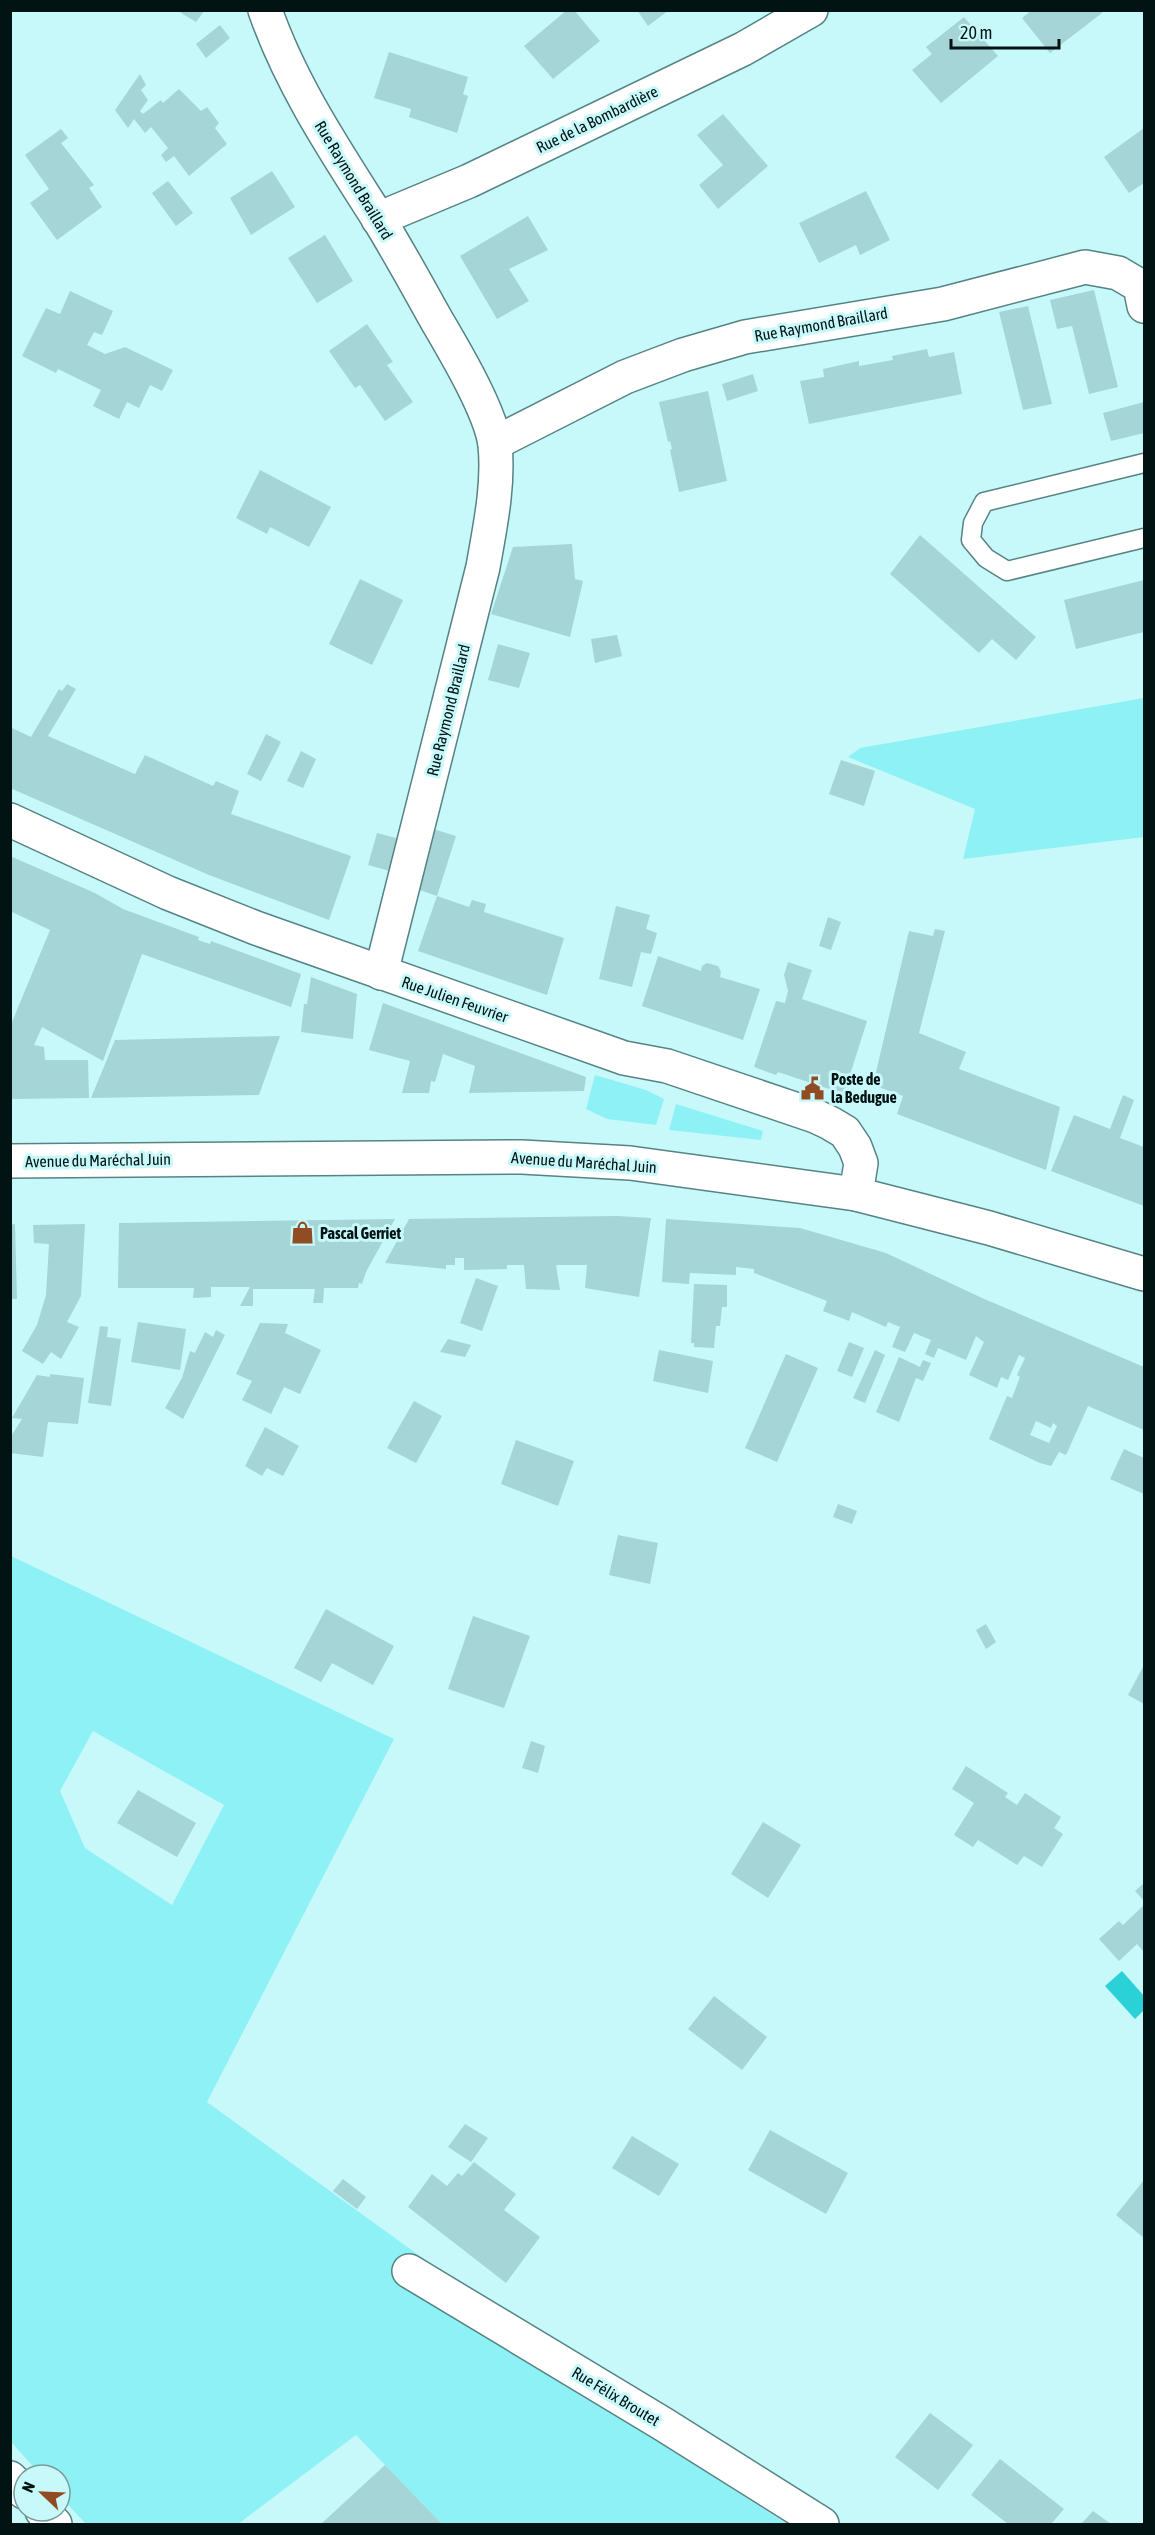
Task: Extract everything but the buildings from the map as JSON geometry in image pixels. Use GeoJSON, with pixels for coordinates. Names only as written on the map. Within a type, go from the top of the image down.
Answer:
{"type":"FeatureCollection","features":[{"type":"Feature","properties":{"kind":"street","name":"Rue Raymond Braillard"},"geometry":{"type":"LineString","coordinates":[[265,10],[273,33],[333,150],[378,219],[447,338],[480,403],[495,443],[495,498],[483,567],[381,973]]}},
{"type":"Feature","properties":{"kind":"street","name":"Rue de la Bombardière"},"geometry":{"type":"LineString","coordinates":[[378,219],[490,171],[743,48],[811,10]]}},
{"type":"Feature","properties":{"kind":"street","name":"Rue Raymond Braillard"},"geometry":{"type":"LineString","coordinates":[[495,443],[625,377],[683,355],[745,337],[943,304],[1085,267],[1118,273],[1140,286],[1144,306]]}},
{"type":"Feature","properties":{"kind":"street","name":"Rue Julien Feuvrier"},"geometry":{"type":"LineString","coordinates":[[10,820],[168,893],[381,973],[624,1058],[667,1066],[815,1116],[845,1132],[855,1147],[861,1163],[856,1194]]}},
{"type":"Feature","properties":{"kind":"street","name":"Avenue du Maréchal Juin"},"geometry":{"type":"LineString","coordinates":[[10,1161],[522,1157],[630,1164],[856,1194],[989,1228],[1144,1274]]}},
{"type":"Feature","properties":{"kind":"street","name":"Rue Félix Broutet"},"geometry":{"type":"LineString","coordinates":[[409,2271],[663,2424],[822,2524]]}},
{"type":"Feature","properties":{"kind":"lane"},"geometry":{"type":"LineString","coordinates":[[1144,463],[984,502],[973,523],[971,540],[986,558],[1007,571],[1144,538]]}},
{"type":"Feature","properties":{"kind":"shaded area"},"geometry":{"type":"Polygon","coordinates":[[[1144,698],[1144,837],[963,859],[975,809],[848,757],[860,748],[1144,698]]]}},
{"type":"Feature","properties":{"kind":"shaded area"},"geometry":{"type":"Polygon","coordinates":[[[595,1075],[646,1090],[664,1099],[656,1125],[607,1119],[586,1109],[595,1075]]]}},
{"type":"Feature","properties":{"kind":"shaded area"},"geometry":{"type":"Polygon","coordinates":[[[676,1104],[763,1131],[761,1140],[669,1130],[676,1104]]]}},
{"type":"Feature","properties":{"kind":"shaded area"},"geometry":{"type":"Polygon","coordinates":[[[11,1556],[394,1739],[207,2102],[482,2301],[535,2363],[787,2524],[442,2524],[356,2435],[238,2524],[86,2524],[72,2509],[72,2463],[30,2463],[11,2442],[11,1556]],[[93,1731],[60,1791],[85,1848],[172,1905],[224,1805],[93,1731]]]}},
{"type":"Feature","properties":{"kind":"shaded area"},"geometry":{"type":"Polygon","coordinates":[[[1122,1971],[1144,1996],[1144,2010],[1135,2019],[1105,1986],[1122,1971]]]}},
{"type":"Feature","properties":{"kind":"place","name":"Poste de la Bedugue"},"geometry":{"type":"Point","coordinates":[813,1088]}},
{"type":"Feature","properties":{"kind":"place","name":"Pascal Gerriet"},"geometry":{"type":"Point","coordinates":[302,1233]}}]}
